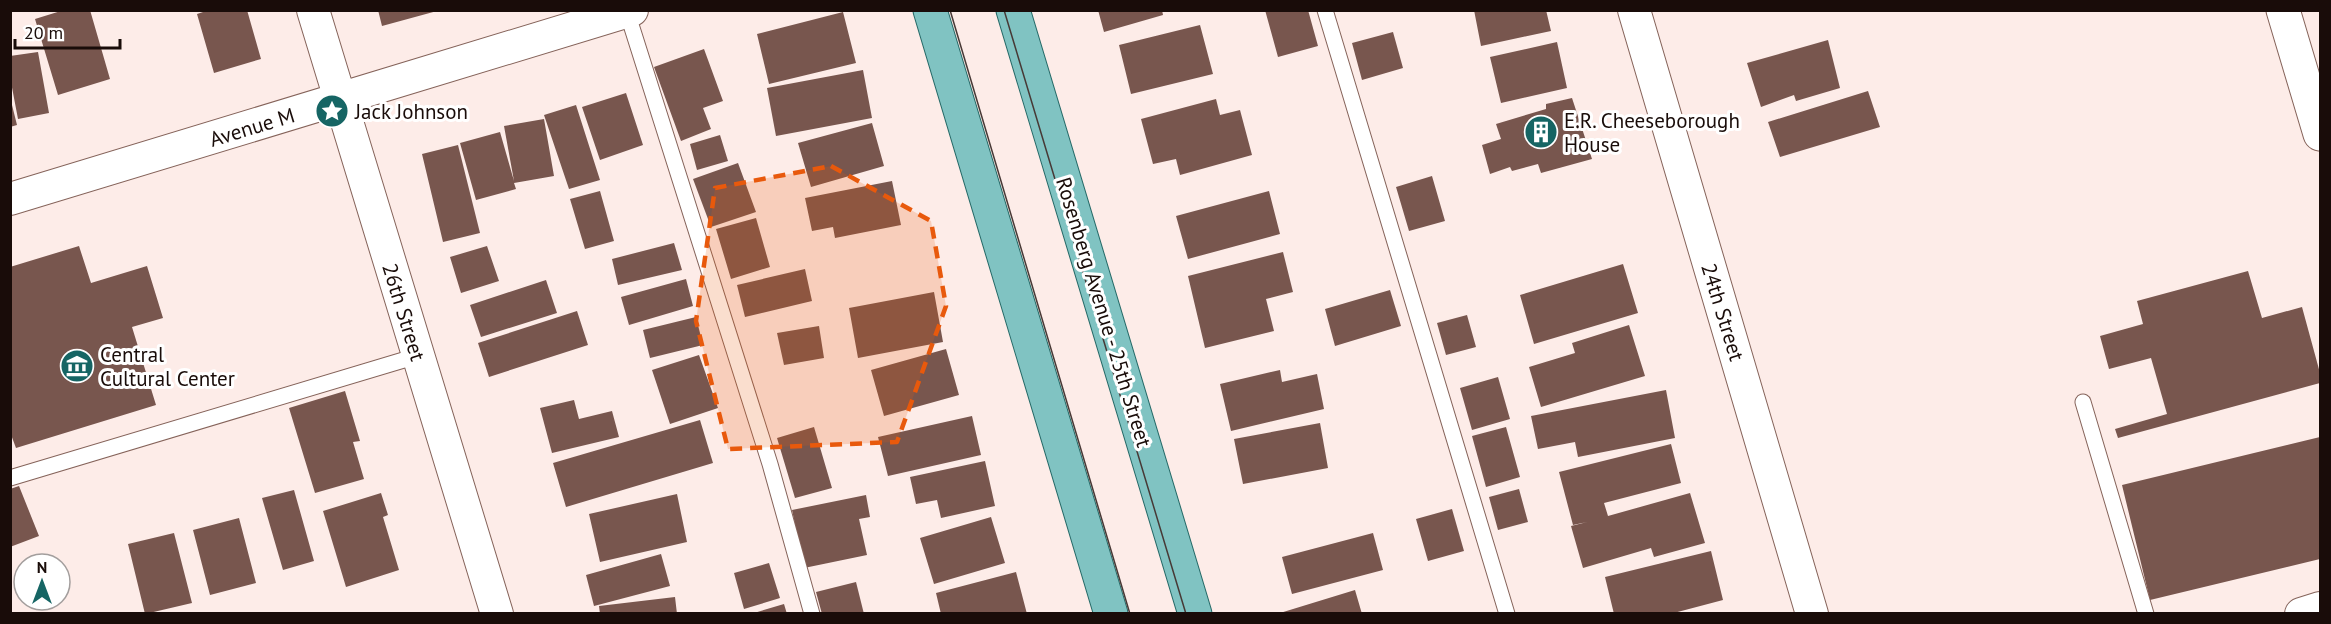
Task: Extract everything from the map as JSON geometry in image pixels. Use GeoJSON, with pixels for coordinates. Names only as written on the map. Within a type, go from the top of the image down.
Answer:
{"type":"FeatureCollection","features":[{"type":"Feature","properties":{"kind":"main road"},"geometry":{"type":"LineString","coordinates":[[930,10],[1111,614]]}},
{"type":"Feature","properties":{"kind":"main road","name":"Rosenberg Avenue - 25th Street"},"geometry":{"type":"LineString","coordinates":[[1013,10],[1195,614]]}},
{"type":"Feature","properties":{"kind":"street","name":"26th Street"},"geometry":{"type":"LineString","coordinates":[[313,10],[497,614]]}},
{"type":"Feature","properties":{"kind":"street","name":"24th Street"},"geometry":{"type":"LineString","coordinates":[[1634,10],[1812,614]]}},
{"type":"Feature","properties":{"kind":"street"},"geometry":{"type":"LineString","coordinates":[[2283,10],[2320,134]]}},
{"type":"Feature","properties":{"kind":"street","name":"Avenue M"},"geometry":{"type":"LineString","coordinates":[[10,199],[629,11]]}},
{"type":"Feature","properties":{"kind":"street"},"geometry":{"type":"LineString","coordinates":[[2301,614],[2320,608]]}},
{"type":"Feature","properties":{"kind":"lane"},"geometry":{"type":"LineString","coordinates":[[1325,10],[1507,614]]}},
{"type":"Feature","properties":{"kind":"lane"},"geometry":{"type":"LineString","coordinates":[[629,11],[770,464],[812,614]]}},
{"type":"Feature","properties":{"kind":"lane"},"geometry":{"type":"LineString","coordinates":[[10,478],[417,356]]}},
{"type":"Feature","properties":{"kind":"lane"},"geometry":{"type":"LineString","coordinates":[[2082,402],[2146,614]]}},
{"type":"Feature","properties":{"kind":"highlighted area"},"geometry":{"type":"Polygon","coordinates":[[[831,166],[931,221],[946,306],[897,442],[728,449],[696,321],[715,188],[831,166]]]}},
{"type":"Feature","properties":{"kind":"building"},"geometry":{"type":"Polygon","coordinates":[[[64,10],[90,10],[110,79],[58,95],[35,19],[64,10]]]}},
{"type":"Feature","properties":{"kind":"building"},"geometry":{"type":"Polygon","coordinates":[[[209,10],[247,10],[261,59],[214,73],[197,14],[209,10]]]}},
{"type":"Feature","properties":{"kind":"building"},"geometry":{"type":"Polygon","coordinates":[[[378,10],[437,10],[437,11],[382,26],[378,10]]]}},
{"type":"Feature","properties":{"kind":"building"},"geometry":{"type":"Polygon","coordinates":[[[1098,10],[1162,10],[1163,15],[1104,32],[1098,10]]]}},
{"type":"Feature","properties":{"kind":"building"},"geometry":{"type":"Polygon","coordinates":[[[1265,10],[1308,10],[1318,46],[1278,57],[1265,10]]]}},
{"type":"Feature","properties":{"kind":"building"},"geometry":{"type":"Polygon","coordinates":[[[1474,10],[1546,10],[1551,31],[1481,46],[1474,10]]]}},
{"type":"Feature","properties":{"kind":"building"},"geometry":{"type":"Polygon","coordinates":[[[843,12],[856,63],[769,84],[757,34],[843,12]]]}},
{"type":"Feature","properties":{"kind":"building"},"geometry":{"type":"Polygon","coordinates":[[[1200,25],[1213,74],[1131,94],[1119,45],[1200,25]]]}},
{"type":"Feature","properties":{"kind":"building"},"geometry":{"type":"Polygon","coordinates":[[[1393,32],[1403,68],[1362,80],[1352,43],[1393,32]]]}},
{"type":"Feature","properties":{"kind":"building"},"geometry":{"type":"Polygon","coordinates":[[[1828,40],[1840,88],[1796,101],[1794,95],[1761,107],[1747,63],[1828,40]]]}},
{"type":"Feature","properties":{"kind":"building"},"geometry":{"type":"Polygon","coordinates":[[[1557,42],[1567,88],[1501,103],[1490,57],[1557,42]]]}},
{"type":"Feature","properties":{"kind":"building"},"geometry":{"type":"Polygon","coordinates":[[[704,49],[723,101],[703,108],[711,129],[681,141],[654,67],[704,49]]]}},
{"type":"Feature","properties":{"kind":"building"},"geometry":{"type":"Polygon","coordinates":[[[38,52],[49,113],[18,119],[10,77],[10,56],[38,52]]]}},
{"type":"Feature","properties":{"kind":"building"},"geometry":{"type":"Polygon","coordinates":[[[863,70],[872,118],[776,136],[767,88],[863,70]]]}},
{"type":"Feature","properties":{"kind":"building"},"geometry":{"type":"Polygon","coordinates":[[[1868,91],[1880,127],[1780,157],[1768,122],[1868,91]]]}},
{"type":"Feature","properties":{"kind":"building"},"geometry":{"type":"Polygon","coordinates":[[[626,93],[643,145],[600,160],[582,107],[626,93]]]}},
{"type":"Feature","properties":{"kind":"building"},"geometry":{"type":"Polygon","coordinates":[[[10,97],[17,125],[10,127],[10,97]]]}},
{"type":"Feature","properties":{"kind":"building","name":"E.R. Cheeseborough House"},"geometry":{"type":"Polygon","coordinates":[[[1572,98],[1592,159],[1541,173],[1538,164],[1512,171],[1510,167],[1490,174],[1482,145],[1501,139],[1496,124],[1546,109],[1546,104],[1572,98]]]}},
{"type":"Feature","properties":{"kind":"building"},"geometry":{"type":"Polygon","coordinates":[[[1216,99],[1220,115],[1240,110],[1252,155],[1180,175],[1176,159],[1153,164],[1141,119],[1216,99]]]}},
{"type":"Feature","properties":{"kind":"building"},"geometry":{"type":"Polygon","coordinates":[[[576,105],[600,180],[569,189],[544,115],[576,105]]]}},
{"type":"Feature","properties":{"kind":"building"},"geometry":{"type":"Polygon","coordinates":[[[544,119],[554,176],[514,183],[516,189],[476,200],[460,143],[500,132],[514,181],[504,126],[544,119]]]}},
{"type":"Feature","properties":{"kind":"building"},"geometry":{"type":"Polygon","coordinates":[[[872,123],[884,166],[811,187],[798,143],[872,123]]]}},
{"type":"Feature","properties":{"kind":"building"},"geometry":{"type":"Polygon","coordinates":[[[720,135],[728,161],[697,170],[690,144],[720,135]]]}},
{"type":"Feature","properties":{"kind":"building"},"geometry":{"type":"Polygon","coordinates":[[[458,145],[480,233],[443,242],[422,154],[458,145]]]}},
{"type":"Feature","properties":{"kind":"building"},"geometry":{"type":"Polygon","coordinates":[[[738,163],[756,212],[711,227],[693,179],[738,163]]]}},
{"type":"Feature","properties":{"kind":"building"},"geometry":{"type":"Polygon","coordinates":[[[1432,176],[1445,221],[1409,231],[1396,187],[1432,176]]]}},
{"type":"Feature","properties":{"kind":"building"},"geometry":{"type":"Polygon","coordinates":[[[892,181],[901,225],[835,238],[833,227],[812,231],[805,198],[892,181]]]}},
{"type":"Feature","properties":{"kind":"building"},"geometry":{"type":"Polygon","coordinates":[[[600,191],[614,241],[585,249],[570,199],[600,191]]]}},
{"type":"Feature","properties":{"kind":"building"},"geometry":{"type":"Polygon","coordinates":[[[1269,191],[1280,234],[1188,259],[1176,216],[1269,191]]]}},
{"type":"Feature","properties":{"kind":"building"},"geometry":{"type":"Polygon","coordinates":[[[756,218],[770,267],[731,279],[716,229],[756,218]]]}},
{"type":"Feature","properties":{"kind":"building"},"geometry":{"type":"Polygon","coordinates":[[[674,243],[682,270],[618,285],[612,259],[674,243]]]}},
{"type":"Feature","properties":{"kind":"building","name":"Central Cultural Center"},"geometry":{"type":"Polygon","coordinates":[[[79,246],[91,283],[147,266],[163,318],[132,327],[156,405],[16,448],[10,432],[10,267],[79,246]]]}},
{"type":"Feature","properties":{"kind":"building"},"geometry":{"type":"Polygon","coordinates":[[[487,246],[499,281],[461,293],[450,257],[487,246]]]}},
{"type":"Feature","properties":{"kind":"building"},"geometry":{"type":"Polygon","coordinates":[[[1283,252],[1293,292],[1266,299],[1274,331],[1205,348],[1188,276],[1283,252]]]}},
{"type":"Feature","properties":{"kind":"building"},"geometry":{"type":"Polygon","coordinates":[[[1623,264],[1638,313],[1534,344],[1520,295],[1623,264]]]}},
{"type":"Feature","properties":{"kind":"building"},"geometry":{"type":"Polygon","coordinates":[[[805,269],[812,301],[745,317],[737,285],[805,269]]]}},
{"type":"Feature","properties":{"kind":"building"},"geometry":{"type":"Polygon","coordinates":[[[2248,271],[2262,318],[2302,307],[2320,373],[2320,383],[2118,438],[2115,429],[2167,414],[2151,358],[2109,369],[2100,336],[2143,324],[2137,301],[2248,271]]]}},
{"type":"Feature","properties":{"kind":"building"},"geometry":{"type":"Polygon","coordinates":[[[686,279],[693,306],[629,325],[621,297],[686,279]]]}},
{"type":"Feature","properties":{"kind":"building"},"geometry":{"type":"Polygon","coordinates":[[[546,280],[557,313],[481,337],[470,305],[546,280]]]}},
{"type":"Feature","properties":{"kind":"building"},"geometry":{"type":"Polygon","coordinates":[[[1390,290],[1401,326],[1335,346],[1325,309],[1390,290]]]}},
{"type":"Feature","properties":{"kind":"building"},"geometry":{"type":"Polygon","coordinates":[[[934,292],[943,342],[858,358],[849,308],[934,292]]]}},
{"type":"Feature","properties":{"kind":"building"},"geometry":{"type":"Polygon","coordinates":[[[577,311],[588,345],[489,377],[478,343],[577,311]]]}},
{"type":"Feature","properties":{"kind":"building"},"geometry":{"type":"Polygon","coordinates":[[[1467,315],[1476,347],[1446,355],[1437,323],[1467,315]]]}},
{"type":"Feature","properties":{"kind":"building"},"geometry":{"type":"Polygon","coordinates":[[[696,317],[703,345],[650,358],[643,330],[696,317]]]}},
{"type":"Feature","properties":{"kind":"building"},"geometry":{"type":"Polygon","coordinates":[[[1629,325],[1645,376],[1541,407],[1529,367],[1575,353],[1572,343],[1629,325]]]}},
{"type":"Feature","properties":{"kind":"building"},"geometry":{"type":"Polygon","coordinates":[[[819,326],[824,358],[784,365],[777,333],[819,326]]]}},
{"type":"Feature","properties":{"kind":"building"},"geometry":{"type":"Polygon","coordinates":[[[946,349],[959,395],[884,416],[871,370],[946,349]]]}},
{"type":"Feature","properties":{"kind":"building"},"geometry":{"type":"Polygon","coordinates":[[[699,355],[718,408],[670,424],[652,370],[699,355]]]}},
{"type":"Feature","properties":{"kind":"building"},"geometry":{"type":"Polygon","coordinates":[[[1280,370],[1282,382],[1317,374],[1324,409],[1231,431],[1220,384],[1280,370]]]}},
{"type":"Feature","properties":{"kind":"building"},"geometry":{"type":"Polygon","coordinates":[[[1498,377],[1510,419],[1472,430],[1460,388],[1498,377]]]}},
{"type":"Feature","properties":{"kind":"building"},"geometry":{"type":"Polygon","coordinates":[[[1666,390],[1675,438],[1578,457],[1575,442],[1538,449],[1531,416],[1666,390]]]}},
{"type":"Feature","properties":{"kind":"building"},"geometry":{"type":"Polygon","coordinates":[[[345,391],[360,441],[353,442],[364,479],[315,493],[289,408],[345,391]]]}},
{"type":"Feature","properties":{"kind":"building"},"geometry":{"type":"Polygon","coordinates":[[[574,400],[579,419],[612,411],[619,437],[552,453],[540,408],[574,400]]]}},
{"type":"Feature","properties":{"kind":"building"},"geometry":{"type":"Polygon","coordinates":[[[972,416],[981,455],[888,476],[878,437],[972,416]]]}},
{"type":"Feature","properties":{"kind":"building"},"geometry":{"type":"Polygon","coordinates":[[[700,420],[713,463],[566,507],[553,463],[700,420]]]}},
{"type":"Feature","properties":{"kind":"building"},"geometry":{"type":"Polygon","coordinates":[[[1320,423],[1328,468],[1243,484],[1234,439],[1320,423]]]}},
{"type":"Feature","properties":{"kind":"building"},"geometry":{"type":"Polygon","coordinates":[[[814,427],[832,488],[795,498],[777,438],[814,427]]]}},
{"type":"Feature","properties":{"kind":"building"},"geometry":{"type":"Polygon","coordinates":[[[1506,427],[1520,477],[1486,487],[1472,436],[1506,427]]]}},
{"type":"Feature","properties":{"kind":"building"},"geometry":{"type":"Polygon","coordinates":[[[2320,437],[2320,559],[2150,600],[2122,485],[2320,437]]]}},
{"type":"Feature","properties":{"kind":"building"},"geometry":{"type":"Polygon","coordinates":[[[1671,444],[1681,483],[1604,503],[1608,516],[1690,493],[1705,543],[1654,557],[1651,548],[1583,568],[1571,526],[1587,522],[1573,525],[1559,472],[1671,444]]]}},
{"type":"Feature","properties":{"kind":"building"},"geometry":{"type":"Polygon","coordinates":[[[985,461],[995,506],[941,518],[937,500],[916,504],[910,477],[985,461]]]}},
{"type":"Feature","properties":{"kind":"building"},"geometry":{"type":"Polygon","coordinates":[[[19,486],[39,536],[10,547],[10,489],[19,486]]]}},
{"type":"Feature","properties":{"kind":"building"},"geometry":{"type":"Polygon","coordinates":[[[1519,489],[1528,522],[1498,530],[1489,497],[1519,489]]]}},
{"type":"Feature","properties":{"kind":"building"},"geometry":{"type":"Polygon","coordinates":[[[294,490],[314,561],[283,570],[262,498],[294,490]]]}},
{"type":"Feature","properties":{"kind":"building"},"geometry":{"type":"Polygon","coordinates":[[[381,493],[388,515],[383,517],[399,570],[346,587],[323,511],[381,493]]]}},
{"type":"Feature","properties":{"kind":"building"},"geometry":{"type":"Polygon","coordinates":[[[677,494],[687,542],[600,562],[589,514],[677,494]]]}},
{"type":"Feature","properties":{"kind":"building"},"geometry":{"type":"Polygon","coordinates":[[[866,495],[870,517],[859,519],[867,555],[804,568],[792,510],[866,495]]]}},
{"type":"Feature","properties":{"kind":"building"},"geometry":{"type":"Polygon","coordinates":[[[1452,509],[1464,551],[1428,561],[1416,519],[1452,509]]]}},
{"type":"Feature","properties":{"kind":"building"},"geometry":{"type":"Polygon","coordinates":[[[991,517],[1005,563],[934,584],[920,538],[991,517]]]}},
{"type":"Feature","properties":{"kind":"building"},"geometry":{"type":"Polygon","coordinates":[[[239,518],[256,583],[210,595],[193,530],[239,518]]]}},
{"type":"Feature","properties":{"kind":"building"},"geometry":{"type":"Polygon","coordinates":[[[174,533],[192,603],[145,614],[128,544],[174,533]]]}},
{"type":"Feature","properties":{"kind":"building"},"geometry":{"type":"Polygon","coordinates":[[[1373,533],[1383,570],[1292,594],[1282,557],[1373,533]]]}},
{"type":"Feature","properties":{"kind":"building"},"geometry":{"type":"Polygon","coordinates":[[[1711,551],[1723,600],[1670,614],[1614,614],[1605,577],[1711,551]]]}},
{"type":"Feature","properties":{"kind":"building"},"geometry":{"type":"Polygon","coordinates":[[[661,554],[670,586],[594,606],[586,575],[661,554]]]}},
{"type":"Feature","properties":{"kind":"building"},"geometry":{"type":"Polygon","coordinates":[[[769,563],[780,598],[744,609],[734,573],[769,563]]]}},
{"type":"Feature","properties":{"kind":"building"},"geometry":{"type":"Polygon","coordinates":[[[1016,572],[1027,614],[941,614],[936,593],[1016,572]]]}},
{"type":"Feature","properties":{"kind":"building"},"geometry":{"type":"Polygon","coordinates":[[[856,582],[864,614],[822,614],[816,592],[856,582]]]}},
{"type":"Feature","properties":{"kind":"building"},"geometry":{"type":"Polygon","coordinates":[[[1355,590],[1362,614],[1280,614],[1280,613],[1355,590]]]}},
{"type":"Feature","properties":{"kind":"building"},"geometry":{"type":"Polygon","coordinates":[[[675,597],[677,614],[600,614],[599,606],[675,597]]]}},
{"type":"Feature","properties":{"kind":"building"},"geometry":{"type":"Polygon","coordinates":[[[784,604],[787,614],[754,614],[754,613],[784,604]]]}},
{"type":"Feature","properties":{"kind":"tram line"},"geometry":{"type":"LineString","coordinates":[[950,10],[1130,614]]}},
{"type":"Feature","properties":{"kind":"tram line"},"geometry":{"type":"LineString","coordinates":[[1004,10],[1186,614]]}},
{"type":"Feature","properties":{"kind":"place","name":"Jack Johnson"},"geometry":{"type":"Point","coordinates":[332,111]}},
{"type":"Feature","properties":{"kind":"place","name":"E.R. Cheeseborough House"},"geometry":{"type":"Point","coordinates":[1541,132]}},
{"type":"Feature","properties":{"kind":"place","name":"Central Cultural Center"},"geometry":{"type":"Point","coordinates":[77,366]}}]}
